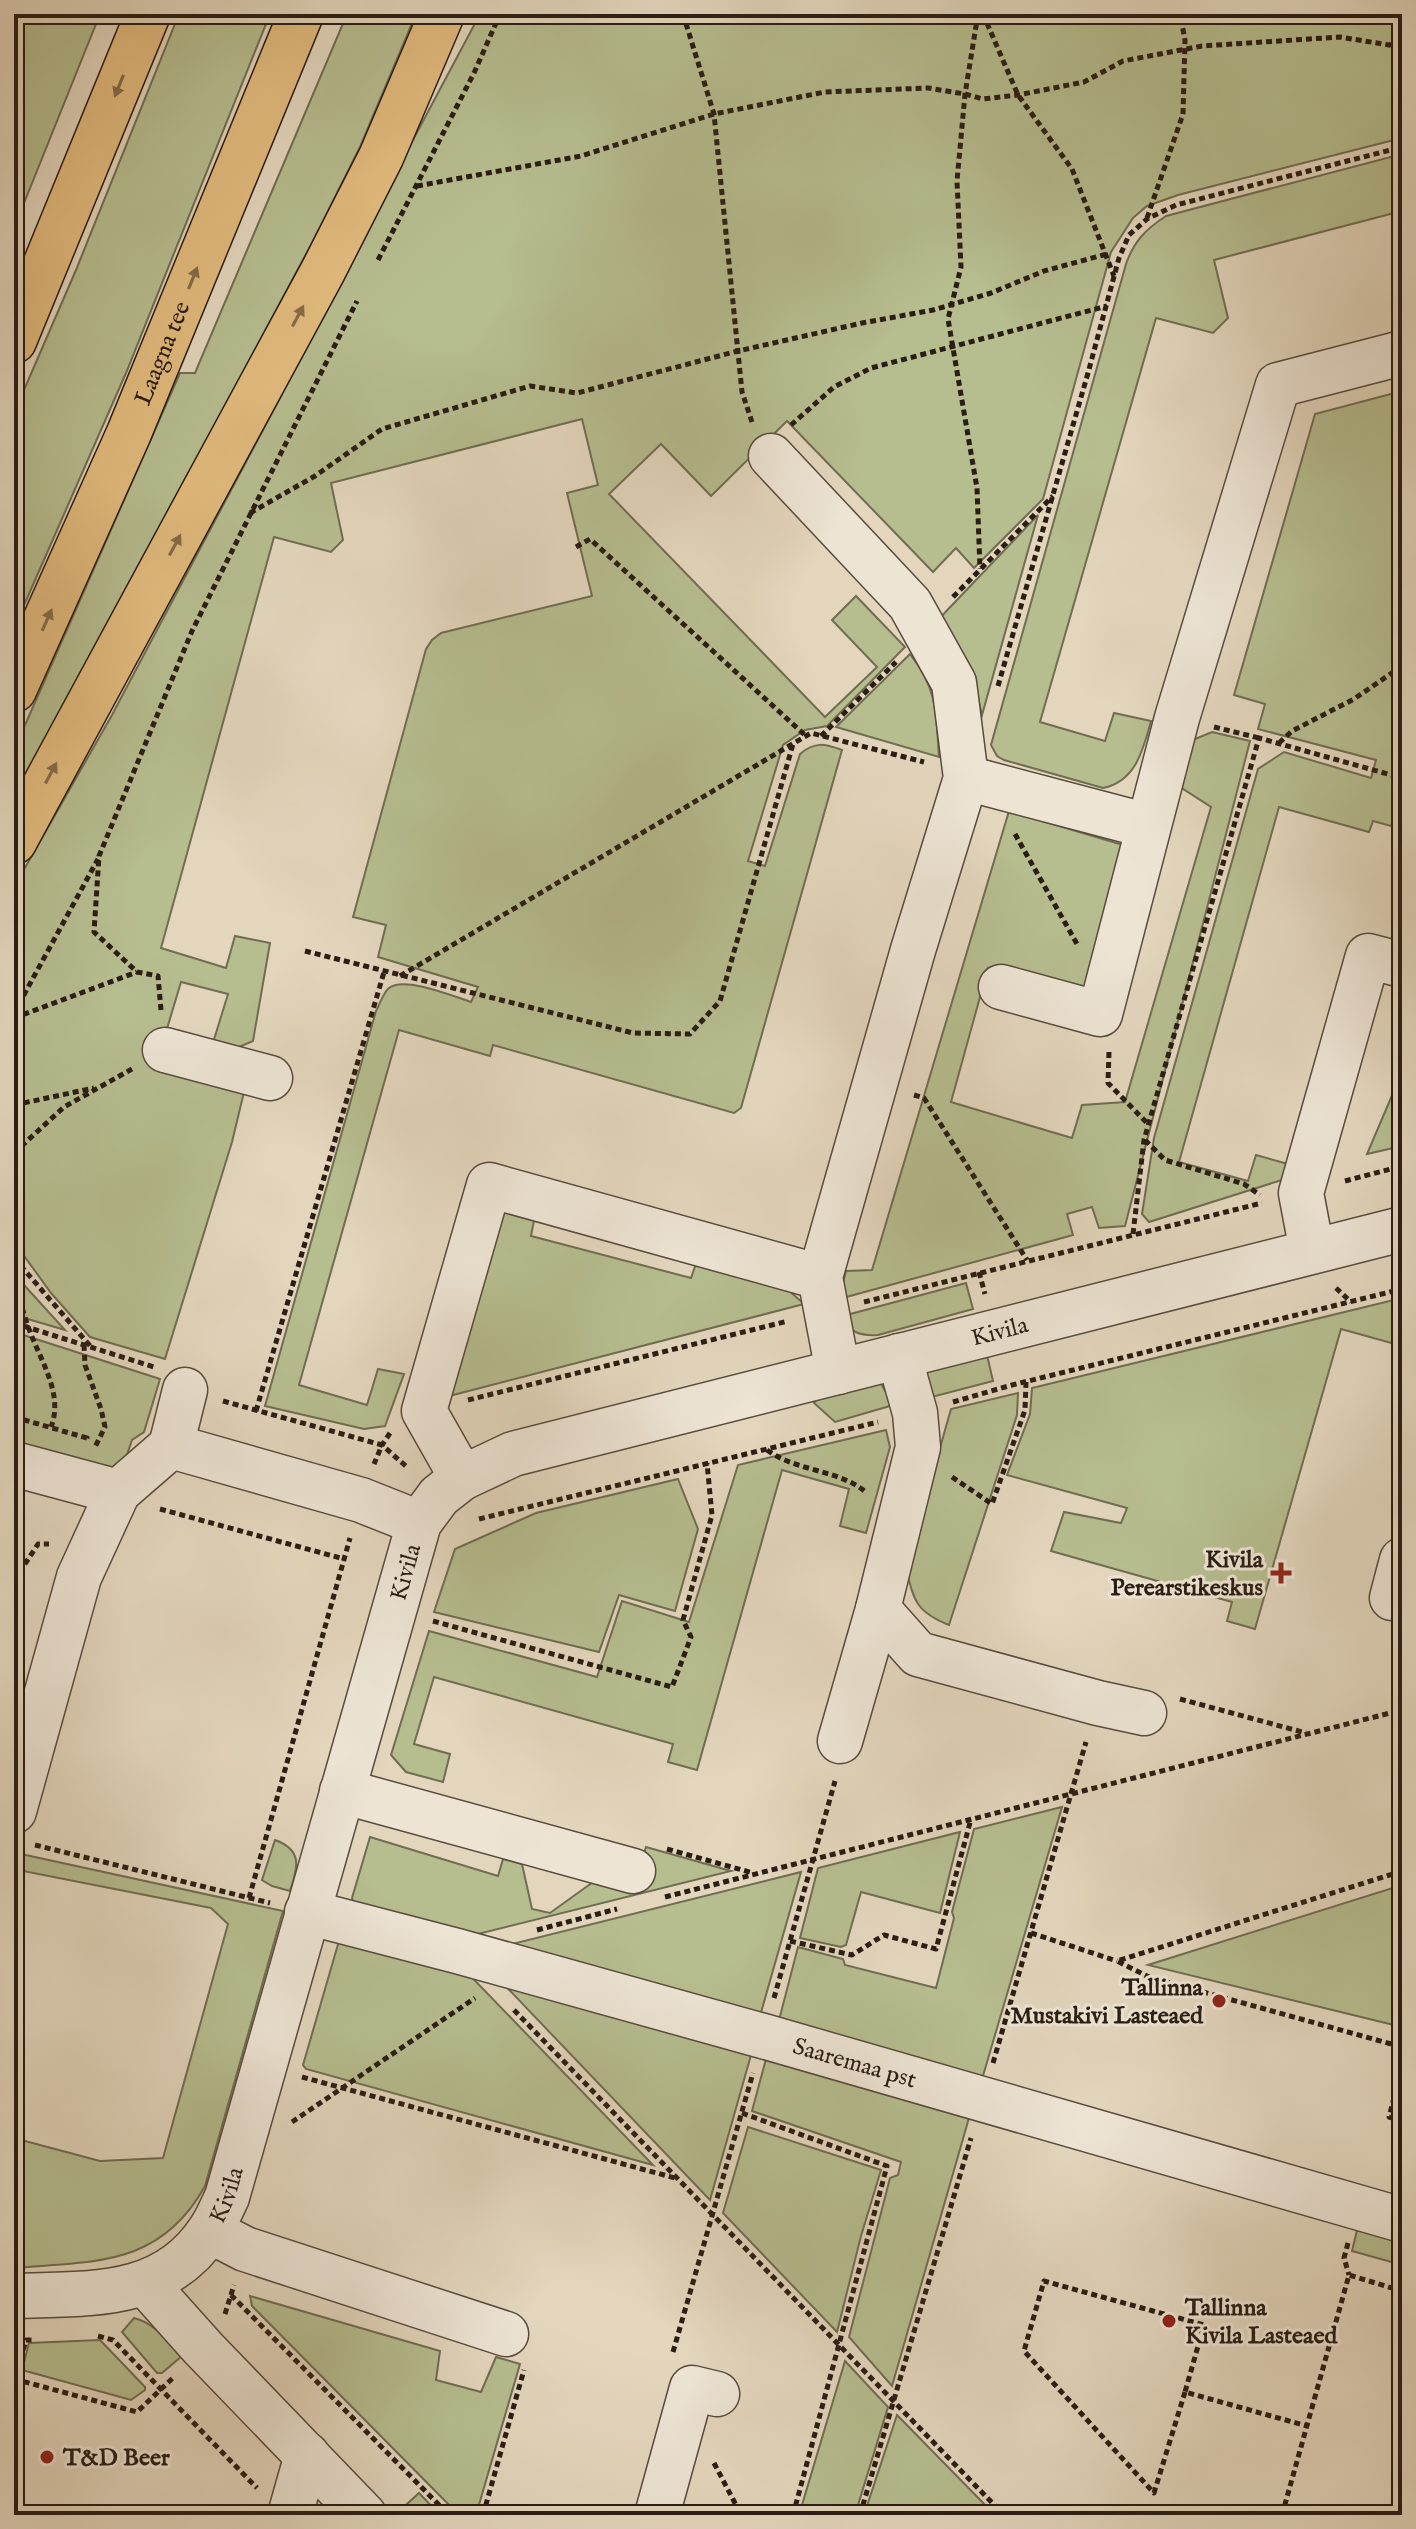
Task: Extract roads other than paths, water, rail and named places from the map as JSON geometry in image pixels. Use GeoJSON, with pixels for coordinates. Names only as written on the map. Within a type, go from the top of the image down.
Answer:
{"type":"FeatureCollection","features":[{"type":"Feature","properties":{"kind":"main road"},"geometry":{"type":"LineString","coordinates":[[14,341],[148,14]]}},
{"type":"Feature","properties":{"kind":"main road","name":"Laagna tee"},"geometry":{"type":"LineString","coordinates":[[14,690],[129,433],[301,14]]}},
{"type":"Feature","properties":{"kind":"main road"},"geometry":{"type":"LineString","coordinates":[[14,842],[323,271],[381,157],[442,14]]}},
{"type":"Feature","properties":{"kind":"main road"},"geometry":{"type":"LineString","coordinates":[[426,54],[448,14]]}},
{"type":"Feature","properties":{"kind":"street"},"geometry":{"type":"LineString","coordinates":[[1001,987],[1103,1004],[1177,718],[1278,385],[1402,353]]}},
{"type":"Feature","properties":{"kind":"street"},"geometry":{"type":"LineString","coordinates":[[770,438],[910,604],[912,642],[954,683],[960,775],[820,1277],[838,1372]]}},
{"type":"Feature","properties":{"kind":"street"},"geometry":{"type":"LineString","coordinates":[[960,775],[1148,826]]}},
{"type":"Feature","properties":{"kind":"street"},"geometry":{"type":"LineString","coordinates":[[1312,1251],[1301,1193],[1368,956],[1402,965]]}},
{"type":"Feature","properties":{"kind":"street"},"geometry":{"type":"LineString","coordinates":[[165,1050],[270,1078]]}},
{"type":"Feature","properties":{"kind":"street"},"geometry":{"type":"LineString","coordinates":[[462,1478],[424,1411],[489,1185],[820,1277]]}},
{"type":"Feature","properties":{"kind":"street","name":"Kivila"},"geometry":{"type":"LineString","coordinates":[[14,2296],[99,2293],[146,2284],[227,2240],[227,2197],[419,1523],[439,1496],[462,1478],[513,1454],[1402,1229]]}},
{"type":"Feature","properties":{"kind":"street"},"geometry":{"type":"LineString","coordinates":[[840,1741],[900,1521],[916,1433],[899,1356]]}},
{"type":"Feature","properties":{"kind":"street"},"geometry":{"type":"LineString","coordinates":[[22,1827],[79,1577],[171,1446],[185,1390]]}},
{"type":"Feature","properties":{"kind":"street"},"geometry":{"type":"LineString","coordinates":[[171,1446],[361,1500],[419,1523]]}},
{"type":"Feature","properties":{"kind":"street"},"geometry":{"type":"LineString","coordinates":[[14,1464],[134,1499]]}},
{"type":"Feature","properties":{"kind":"street"},"geometry":{"type":"LineString","coordinates":[[878,1609],[918,1654],[1144,1713]]}},
{"type":"Feature","properties":{"kind":"street"},"geometry":{"type":"LineString","coordinates":[[342,1791],[635,1893]]}},
{"type":"Feature","properties":{"kind":"street","name":"Saaremaa pst"},"geometry":{"type":"LineString","coordinates":[[307,1912],[763,2036],[1402,2220]]}},
{"type":"Feature","properties":{"kind":"street"},"geometry":{"type":"LineString","coordinates":[[227,2240],[506,2334]]}},
{"type":"Feature","properties":{"kind":"street"},"geometry":{"type":"LineString","coordinates":[[146,2284],[203,2348],[364,2515]]}},
{"type":"Feature","properties":{"kind":"street"},"geometry":{"type":"LineString","coordinates":[[657,2515],[692,2388],[717,2394]]}},
{"type":"Feature","properties":{"kind":"street"},"geometry":{"type":"LineString","coordinates":[[275,2504],[307,2455]]}},
{"type":"Feature","properties":{"kind":"place","name":"Kivila Perearstikeskus"},"geometry":{"type":"Point","coordinates":[1281,1573]}},
{"type":"Feature","properties":{"kind":"place","name":"Tallinna Mustakivi Lasteaed"},"geometry":{"type":"Point","coordinates":[1219,2001]}},
{"type":"Feature","properties":{"kind":"place","name":"Tallinna Kivila Lasteaed"},"geometry":{"type":"Point","coordinates":[1169,2321]}},
{"type":"Feature","properties":{"kind":"place","name":"T&D Beer"},"geometry":{"type":"Point","coordinates":[47,2457]}}]}
